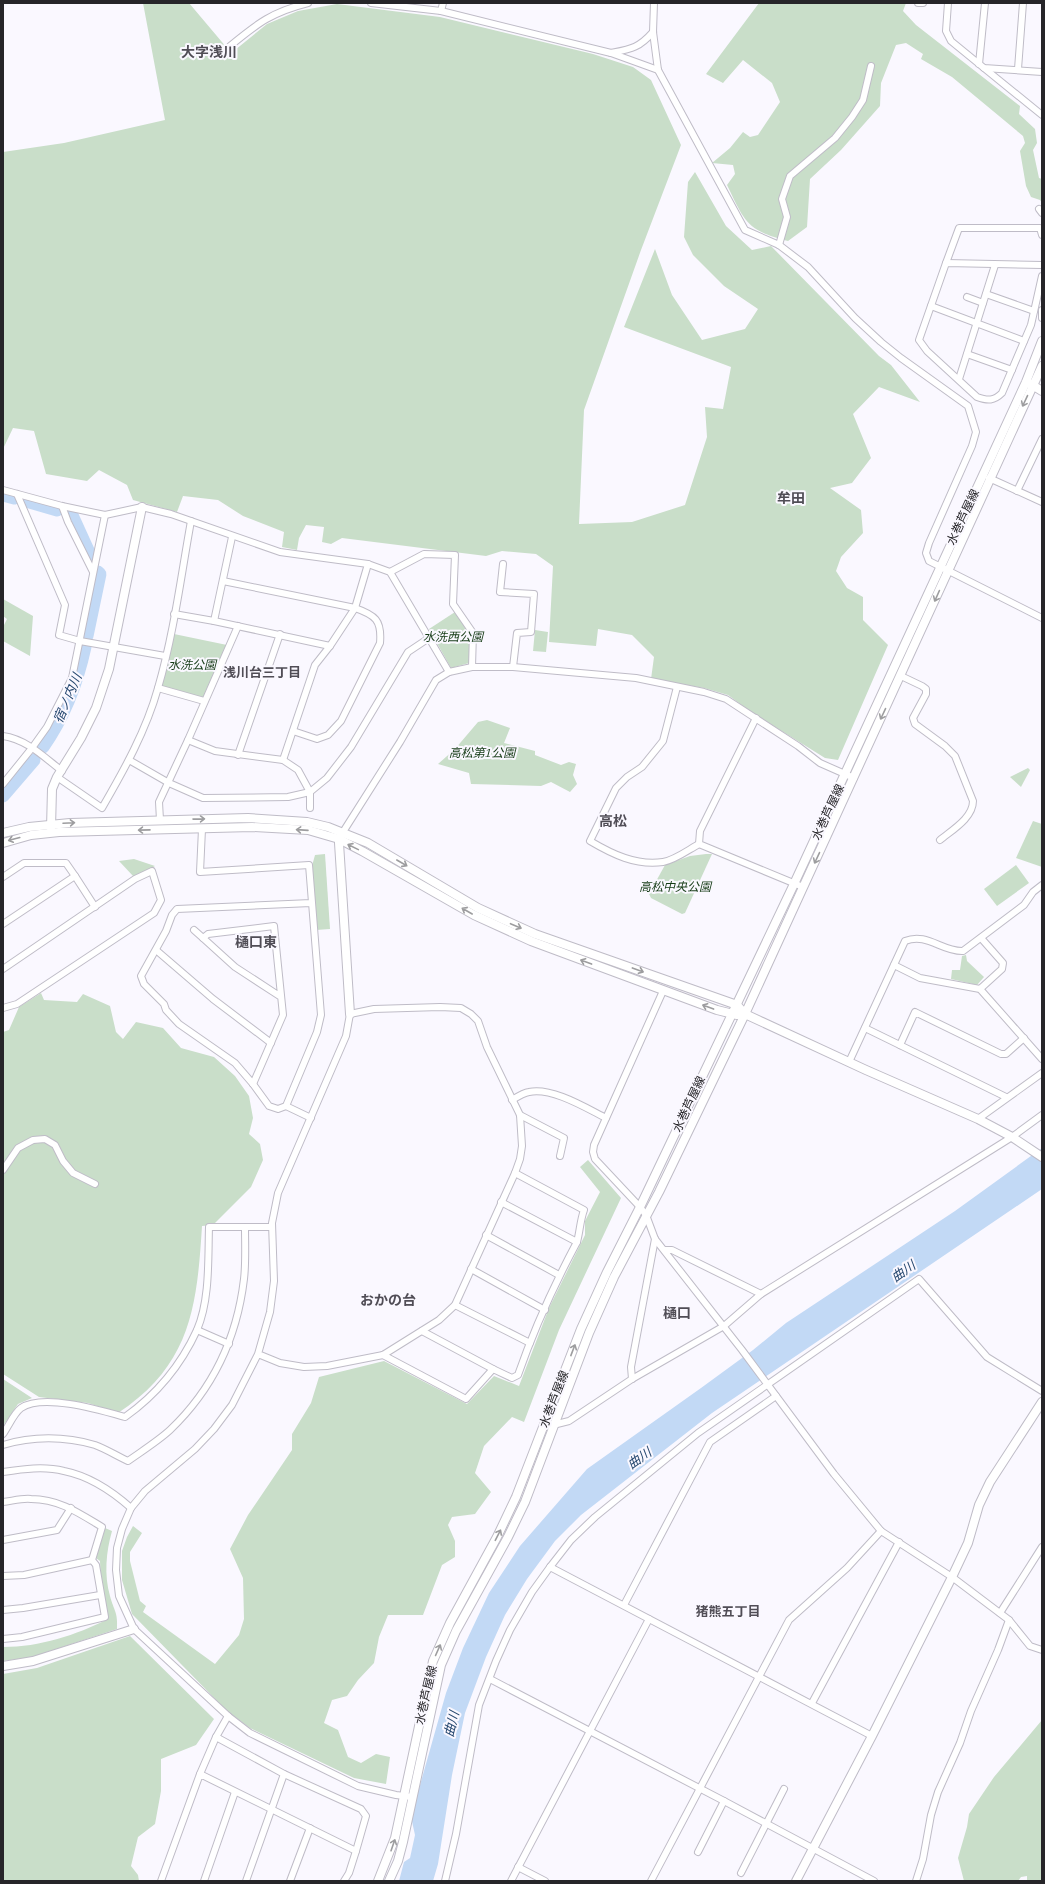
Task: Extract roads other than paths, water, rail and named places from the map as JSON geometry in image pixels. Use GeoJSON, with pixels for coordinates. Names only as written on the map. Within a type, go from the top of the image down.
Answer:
{"type":"FeatureCollection","features":[{"type":"Feature","properties":{"kind":"street"},"geometry":{"type":"LineString","coordinates":[[230,46],[261,21],[288,8],[308,3]]}},
{"type":"Feature","properties":{"kind":"street"},"geometry":{"type":"LineString","coordinates":[[372,3],[441,11],[611,54],[658,70]]}},
{"type":"Feature","properties":{"kind":"street"},"geometry":{"type":"LineString","coordinates":[[441,11],[443,3]]}},
{"type":"Feature","properties":{"kind":"street"},"geometry":{"type":"LineString","coordinates":[[654,3],[653,32],[658,70],[745,230],[779,245],[808,267],[855,318],[881,342],[968,406],[976,432],[972,446],[926,553],[928,562],[1042,618]]}},
{"type":"Feature","properties":{"kind":"street"},"geometry":{"type":"LineString","coordinates":[[918,3],[923,3]]}},
{"type":"Feature","properties":{"kind":"street"},"geometry":{"type":"LineString","coordinates":[[948,3],[946,31],[951,41],[1042,115]]}},
{"type":"Feature","properties":{"kind":"street"},"geometry":{"type":"LineString","coordinates":[[982,66],[985,3]]}},
{"type":"Feature","properties":{"kind":"street"},"geometry":{"type":"LineString","coordinates":[[1018,70],[1024,3]]}},
{"type":"Feature","properties":{"kind":"street"},"geometry":{"type":"LineString","coordinates":[[611,54],[643,44],[653,32]]}},
{"type":"Feature","properties":{"kind":"street"},"geometry":{"type":"LineString","coordinates":[[779,245],[787,218],[782,199],[790,176],[835,138],[852,117],[863,100],[871,66]]}},
{"type":"Feature","properties":{"kind":"street"},"geometry":{"type":"LineString","coordinates":[[982,66],[1042,72]]}},
{"type":"Feature","properties":{"kind":"street"},"geometry":{"type":"LineString","coordinates":[[1042,235],[1040,228],[959,228],[919,340],[927,351],[977,397],[987,400],[996,399],[1002,393],[1031,325],[1042,276]]}},
{"type":"Feature","properties":{"kind":"street"},"geometry":{"type":"LineString","coordinates":[[946,264],[1042,265]]}},
{"type":"Feature","properties":{"kind":"street"},"geometry":{"type":"LineString","coordinates":[[959,379],[995,265]]}},
{"type":"Feature","properties":{"kind":"street"},"geometry":{"type":"LineString","coordinates":[[986,294],[1034,311]]}},
{"type":"Feature","properties":{"kind":"street"},"geometry":{"type":"LineString","coordinates":[[967,297],[983,303]]}},
{"type":"Feature","properties":{"kind":"street"},"geometry":{"type":"LineString","coordinates":[[931,306],[1024,341]]}},
{"type":"Feature","properties":{"kind":"street"},"geometry":{"type":"LineString","coordinates":[[1042,310],[1042,318]]}},
{"type":"Feature","properties":{"kind":"street","name":"水巻芦屋線"},"geometry":{"type":"LineString","coordinates":[[549,1424],[614,1277],[746,1014],[901,676],[948,572],[1029,383],[1042,341]]}},
{"type":"Feature","properties":{"kind":"street"},"geometry":{"type":"LineString","coordinates":[[967,354],[1012,370]]}},
{"type":"Feature","properties":{"kind":"street","name":"水巻芦屋線"},"geometry":{"type":"LineString","coordinates":[[378,1881],[395,1838],[408,1796],[441,1665],[456,1631],[508,1537],[525,1502],[581,1329],[846,774],[940,567],[1029,383],[1042,366]]}},
{"type":"Feature","properties":{"kind":"street"},"geometry":{"type":"LineString","coordinates":[[1029,383],[1042,391]]}},
{"type":"Feature","properties":{"kind":"street"},"geometry":{"type":"LineString","coordinates":[[1017,491],[1042,439]]}},
{"type":"Feature","properties":{"kind":"street"},"geometry":{"type":"LineString","coordinates":[[989,478],[1042,502]]}},
{"type":"Feature","properties":{"kind":"street"},"geometry":{"type":"LineString","coordinates":[[3,490],[62,506],[105,514],[142,507],[191,521],[280,552],[368,564],[390,572],[449,672]]}},
{"type":"Feature","properties":{"kind":"street"},"geometry":{"type":"LineString","coordinates":[[17,494],[65,605],[59,634],[80,641],[165,656]]}},
{"type":"Feature","properties":{"kind":"street"},"geometry":{"type":"LineString","coordinates":[[62,506],[68,522],[93,572]]}},
{"type":"Feature","properties":{"kind":"street"},"geometry":{"type":"LineString","coordinates":[[51,833],[52,789],[96,708],[109,669],[115,646],[142,507]]}},
{"type":"Feature","properties":{"kind":"street"},"geometry":{"type":"LineString","coordinates":[[3,784],[47,727],[72,678],[105,514]]}},
{"type":"Feature","properties":{"kind":"street"},"geometry":{"type":"LineString","coordinates":[[3,736],[13,737],[32,748],[59,774],[102,808],[129,760],[145,724],[158,688],[174,614],[191,521]]}},
{"type":"Feature","properties":{"kind":"street"},"geometry":{"type":"LineString","coordinates":[[214,621],[232,536]]}},
{"type":"Feature","properties":{"kind":"street"},"geometry":{"type":"LineString","coordinates":[[390,572],[424,554],[455,555],[453,604],[473,633],[472,667]]}},
{"type":"Feature","properties":{"kind":"street"},"geometry":{"type":"LineString","coordinates":[[283,760],[315,665],[330,646],[355,608],[368,564]]}},
{"type":"Feature","properties":{"kind":"street"},"geometry":{"type":"LineString","coordinates":[[503,564],[500,592],[534,594],[531,632],[517,633],[513,667]]}},
{"type":"Feature","properties":{"kind":"street"},"geometry":{"type":"LineString","coordinates":[[223,581],[355,608],[371,614],[381,629],[380,643],[341,722],[328,735],[317,740],[293,731]]}},
{"type":"Feature","properties":{"kind":"street"},"geometry":{"type":"LineString","coordinates":[[174,614],[280,634],[330,646]]}},
{"type":"Feature","properties":{"kind":"street"},"geometry":{"type":"LineString","coordinates":[[160,820],[159,802],[169,783],[238,626]]}},
{"type":"Feature","properties":{"kind":"street"},"geometry":{"type":"LineString","coordinates":[[238,755],[280,634]]}},
{"type":"Feature","properties":{"kind":"street"},"geometry":{"type":"LineString","coordinates":[[129,760],[169,783],[203,798],[288,797],[310,792],[327,778],[351,747],[408,652],[429,638]]}},
{"type":"Feature","properties":{"kind":"street"},"geometry":{"type":"LineString","coordinates":[[408,1796],[358,1786],[250,1733],[228,1716],[134,1629],[119,1596],[116,1570],[117,1548],[122,1529],[131,1508],[145,1491],[180,1463],[214,1430],[232,1406],[258,1354],[270,1312],[274,1281],[272,1227],[278,1193],[346,1036],[350,1014],[341,836],[400,742],[436,680],[449,672],[472,667],[513,667],[636,678],[704,692],[726,699],[820,763],[854,778]]}},
{"type":"Feature","properties":{"kind":"street"},"geometry":{"type":"LineString","coordinates":[[901,676],[926,689],[926,694],[913,718],[915,724],[946,746],[955,756],[973,801],[973,807],[969,815],[940,840]]}},
{"type":"Feature","properties":{"kind":"street"},"geometry":{"type":"LineString","coordinates":[[677,687],[663,741],[642,767],[627,777],[616,788],[590,842],[608,852],[637,863],[664,862],[699,844]]}},
{"type":"Feature","properties":{"kind":"street"},"geometry":{"type":"LineString","coordinates":[[158,688],[204,701]]}},
{"type":"Feature","properties":{"kind":"street"},"geometry":{"type":"LineString","coordinates":[[699,844],[700,831],[756,718]]}},
{"type":"Feature","properties":{"kind":"street"},"geometry":{"type":"LineString","coordinates":[[188,740],[215,751],[283,760],[298,770],[310,792],[310,808]]}},
{"type":"Feature","properties":{"kind":"street"},"geometry":{"type":"LineString","coordinates":[[3,833],[51,824],[248,818],[293,820],[328,826],[341,836],[386,863],[474,915],[500,928],[663,991],[732,1015],[746,1014]]}},
{"type":"Feature","properties":{"kind":"street"},"geometry":{"type":"LineString","coordinates":[[3,842],[31,835],[51,833],[252,827],[308,830],[368,843],[478,908],[503,920],[550,939],[737,1005],[746,1014],[849,1062],[978,1119],[1012,1136],[1040,1156]]}},
{"type":"Feature","properties":{"kind":"street"},"geometry":{"type":"LineString","coordinates":[[202,829],[200,872],[309,865],[321,1015],[317,1032],[286,1106]]}},
{"type":"Feature","properties":{"kind":"street"},"geometry":{"type":"LineString","coordinates":[[699,844],[803,887]]}},
{"type":"Feature","properties":{"kind":"street"},"geometry":{"type":"LineString","coordinates":[[3,877],[24,863],[66,863],[95,907]]}},
{"type":"Feature","properties":{"kind":"street"},"geometry":{"type":"LineString","coordinates":[[3,969],[135,879],[152,871],[160,900],[154,913],[17,1004],[3,1008]]}},
{"type":"Feature","properties":{"kind":"street"},"geometry":{"type":"LineString","coordinates":[[3,924],[75,876]]}},
{"type":"Feature","properties":{"kind":"street"},"geometry":{"type":"LineString","coordinates":[[849,1062],[905,941],[922,938],[954,951],[963,951],[1024,905],[1034,892],[1042,885]]}},
{"type":"Feature","properties":{"kind":"street"},"geometry":{"type":"LineString","coordinates":[[311,903],[177,909],[172,915],[156,950],[141,976],[144,984],[164,1004],[166,1010],[179,1024],[235,1063],[269,1106],[278,1109],[286,1106],[311,1118]]}},
{"type":"Feature","properties":{"kind":"street"},"geometry":{"type":"LineString","coordinates":[[203,938],[208,934],[274,926],[283,1015],[253,1084]]}},
{"type":"Feature","properties":{"kind":"street"},"geometry":{"type":"LineString","coordinates":[[194,930],[236,967],[281,997]]}},
{"type":"Feature","properties":{"kind":"street"},"geometry":{"type":"LineString","coordinates":[[980,989],[1002,968],[1003,964],[981,938]]}},
{"type":"Feature","properties":{"kind":"street"},"geometry":{"type":"LineString","coordinates":[[156,950],[213,1000],[271,1043]]}},
{"type":"Feature","properties":{"kind":"street"},"geometry":{"type":"LineString","coordinates":[[894,965],[920,978],[980,989],[1042,1059]]}},
{"type":"Feature","properties":{"kind":"street"},"geometry":{"type":"LineString","coordinates":[[663,991],[594,1145],[593,1152],[595,1159],[640,1207],[646,1215],[656,1239],[724,1326],[834,1474],[881,1531],[952,1577],[1009,1620],[1030,1646],[1042,1650]]}},
{"type":"Feature","properties":{"kind":"street"},"geometry":{"type":"LineString","coordinates":[[258,1354],[280,1363],[304,1367],[328,1366],[384,1355],[439,1320],[455,1305],[515,1173],[522,1146],[520,1115],[487,1047],[478,1021],[461,1008],[440,1007],[374,1009],[350,1014]]}},
{"type":"Feature","properties":{"kind":"street"},"geometry":{"type":"LineString","coordinates":[[900,1045],[915,1012],[1001,1054],[1006,1054],[1024,1038]]}},
{"type":"Feature","properties":{"kind":"street"},"geometry":{"type":"LineString","coordinates":[[865,1028],[1006,1097]]}},
{"type":"Feature","properties":{"kind":"street"},"geometry":{"type":"LineString","coordinates":[[978,1119],[1006,1097],[1042,1073]]}},
{"type":"Feature","properties":{"kind":"street"},"geometry":{"type":"LineString","coordinates":[[512,1100],[528,1092],[540,1091],[552,1093],[606,1118]]}},
{"type":"Feature","properties":{"kind":"street"},"geometry":{"type":"LineString","coordinates":[[520,1115],[564,1138],[560,1156]]}},
{"type":"Feature","properties":{"kind":"street"},"geometry":{"type":"LineString","coordinates":[[549,1424],[569,1421],[632,1379],[724,1326],[762,1294],[1012,1136],[1042,1115]]}},
{"type":"Feature","properties":{"kind":"street"},"geometry":{"type":"LineString","coordinates":[[3,1170],[18,1148],[33,1140],[45,1139],[55,1145],[63,1161],[73,1173],[95,1184]]}},
{"type":"Feature","properties":{"kind":"street"},"geometry":{"type":"LineString","coordinates":[[422,1331],[493,1370],[512,1378],[518,1375],[559,1276],[577,1242],[580,1231],[580,1221],[584,1210],[515,1173]]}},
{"type":"Feature","properties":{"kind":"street"},"geometry":{"type":"LineString","coordinates":[[501,1202],[577,1242]]}},
{"type":"Feature","properties":{"kind":"street"},"geometry":{"type":"LineString","coordinates":[[3,1434],[20,1408],[34,1404],[47,1402],[79,1405],[125,1417],[144,1404],[179,1362],[197,1330],[205,1300],[209,1227],[272,1227]]}},
{"type":"Feature","properties":{"kind":"street"},"geometry":{"type":"LineString","coordinates":[[3,1445],[21,1439],[52,1438],[94,1445],[128,1461],[170,1430],[198,1399],[221,1363],[229,1344],[238,1316],[245,1277],[245,1227]]}},
{"type":"Feature","properties":{"kind":"street"},"geometry":{"type":"LineString","coordinates":[[486,1235],[559,1276]]}},
{"type":"Feature","properties":{"kind":"street"},"geometry":{"type":"LineString","coordinates":[[632,1379],[631,1367],[656,1239]]}},
{"type":"Feature","properties":{"kind":"street"},"geometry":{"type":"LineString","coordinates":[[665,1250],[672,1250],[762,1294]]}},
{"type":"Feature","properties":{"kind":"street"},"geometry":{"type":"LineString","coordinates":[[471,1269],[545,1310]]}},
{"type":"Feature","properties":{"kind":"street"},"geometry":{"type":"LineString","coordinates":[[445,1881],[456,1834],[480,1705],[496,1661],[510,1630],[532,1592],[550,1566],[571,1540],[595,1517],[698,1434],[919,1279],[987,1357],[1042,1391]]}},
{"type":"Feature","properties":{"kind":"street"},"geometry":{"type":"LineString","coordinates":[[455,1305],[530,1343]]}},
{"type":"Feature","properties":{"kind":"street"},"geometry":{"type":"LineString","coordinates":[[197,1330],[229,1344]]}},
{"type":"Feature","properties":{"kind":"street"},"geometry":{"type":"LineString","coordinates":[[384,1355],[466,1399],[493,1370]]}},
{"type":"Feature","properties":{"kind":"street"},"geometry":{"type":"LineString","coordinates":[[624,1605],[710,1442],[776,1396]]}},
{"type":"Feature","properties":{"kind":"street"},"geometry":{"type":"LineString","coordinates":[[796,1881],[872,1736],[952,1577],[968,1543],[979,1505],[990,1482],[1042,1402]]}},
{"type":"Feature","properties":{"kind":"street"},"geometry":{"type":"LineString","coordinates":[[3,1472],[32,1468],[65,1471],[93,1481],[131,1508]]}},
{"type":"Feature","properties":{"kind":"street"},"geometry":{"type":"LineString","coordinates":[[3,1502],[30,1498],[50,1500],[71,1508],[102,1527],[92,1560]]}},
{"type":"Feature","properties":{"kind":"street"},"geometry":{"type":"LineString","coordinates":[[3,1540],[57,1530],[71,1508]]}},
{"type":"Feature","properties":{"kind":"street"},"geometry":{"type":"LineString","coordinates":[[651,1881],[758,1676],[789,1620],[847,1568],[881,1531]]}},
{"type":"Feature","properties":{"kind":"street"},"geometry":{"type":"LineString","coordinates":[[812,1703],[899,1542]]}},
{"type":"Feature","properties":{"kind":"street"},"geometry":{"type":"LineString","coordinates":[[1000,1613],[1042,1547]]}},
{"type":"Feature","properties":{"kind":"street"},"geometry":{"type":"LineString","coordinates":[[3,1576],[24,1575],[92,1560]]}},
{"type":"Feature","properties":{"kind":"street"},"geometry":{"type":"LineString","coordinates":[[3,1639],[22,1637],[104,1617],[96,1565],[92,1560]]}},
{"type":"Feature","properties":{"kind":"street"},"geometry":{"type":"LineString","coordinates":[[550,1566],[872,1736]]}},
{"type":"Feature","properties":{"kind":"street"},"geometry":{"type":"LineString","coordinates":[[3,1610],[100,1595]]}},
{"type":"Feature","properties":{"kind":"street"},"geometry":{"type":"LineString","coordinates":[[511,1881],[649,1619]]}},
{"type":"Feature","properties":{"kind":"street"},"geometry":{"type":"LineString","coordinates":[[916,1881],[923,1859],[931,1815],[938,1792],[960,1743],[971,1711],[998,1650],[1009,1620]]}},
{"type":"Feature","properties":{"kind":"street"},"geometry":{"type":"LineString","coordinates":[[3,1666],[33,1661],[134,1629]]}},
{"type":"Feature","properties":{"kind":"street"},"geometry":{"type":"LineString","coordinates":[[490,1679],[874,1881]]}},
{"type":"Feature","properties":{"kind":"street"},"geometry":{"type":"LineString","coordinates":[[161,1881],[200,1774],[216,1737],[228,1716]]}},
{"type":"Feature","properties":{"kind":"street"},"geometry":{"type":"LineString","coordinates":[[216,1737],[284,1774],[361,1809],[366,1816],[349,1873],[344,1881]]}},
{"type":"Feature","properties":{"kind":"street"},"geometry":{"type":"LineString","coordinates":[[200,1774],[356,1851]]}},
{"type":"Feature","properties":{"kind":"street"},"geometry":{"type":"LineString","coordinates":[[246,1881],[284,1774]]}},
{"type":"Feature","properties":{"kind":"street"},"geometry":{"type":"LineString","coordinates":[[742,1873],[784,1789]]}},
{"type":"Feature","properties":{"kind":"street"},"geometry":{"type":"LineString","coordinates":[[204,1881],[235,1792]]}},
{"type":"Feature","properties":{"kind":"street","name":"水巻芦屋線"},"geometry":{"type":"LineString","coordinates":[[389,1881],[398,1861],[403,1842],[408,1796]]}},
{"type":"Feature","properties":{"kind":"street"},"geometry":{"type":"LineString","coordinates":[[698,1852],[724,1801]]}},
{"type":"Feature","properties":{"kind":"street"},"geometry":{"type":"LineString","coordinates":[[290,1881],[310,1828]]}},
{"type":"Feature","properties":{"kind":"street"},"geometry":{"type":"LineString","coordinates":[[518,1867],[545,1881]]}},
{"type":"Feature","properties":{"kind":"water","name":"曲川"},"geometry":{"type":"Polygon","coordinates":[[[1042,1148],[1042,1189],[712,1413],[581,1515],[555,1541],[527,1579],[505,1615],[486,1657],[465,1713],[452,1775],[438,1864],[433,1881],[399,1881],[404,1862],[410,1858],[415,1835],[411,1817],[446,1693],[463,1648],[489,1593],[520,1546],[587,1469],[753,1350],[786,1323],[955,1211],[1042,1148]]]}},
{"type":"Feature","properties":{"kind":"waterway","name":"宿ノ内川"},"geometry":{"type":"LineString","coordinates":[[3,495],[14,498]]}},
{"type":"Feature","properties":{"kind":"waterway","name":"宿ノ内川"},"geometry":{"type":"LineString","coordinates":[[26,501],[57,510]]}},
{"type":"Feature","properties":{"kind":"waterway","name":"宿ノ内川"},"geometry":{"type":"LineString","coordinates":[[71,513],[91,557]]}},
{"type":"Feature","properties":{"kind":"waterway","name":"宿ノ内川"},"geometry":{"type":"LineString","coordinates":[[87,636],[100,574],[98,572]]}},
{"type":"Feature","properties":{"kind":"waterway","name":"宿ノ内川"},"geometry":{"type":"LineString","coordinates":[[43,747],[58,724],[64,711],[74,687],[85,647]]}},
{"type":"Feature","properties":{"kind":"waterway","name":"宿ノ内川"},"geometry":{"type":"LineString","coordinates":[[3,796],[34,760]]}},
{"type":"Feature","properties":{"kind":"district","name":"大字浅川"},"geometry":{"type":"Point","coordinates":[209,52]}},
{"type":"Feature","properties":{"kind":"district","name":"牟田"},"geometry":{"type":"Point","coordinates":[791,498]}},
{"type":"Feature","properties":{"kind":"district","name":"浅川台三丁目"},"geometry":{"type":"Point","coordinates":[262,672]}},
{"type":"Feature","properties":{"kind":"district","name":"高松"},"geometry":{"type":"Point","coordinates":[613,821]}},
{"type":"Feature","properties":{"kind":"district","name":"樋口東"},"geometry":{"type":"Point","coordinates":[256,942]}},
{"type":"Feature","properties":{"kind":"district","name":"おかの台"},"geometry":{"type":"Point","coordinates":[388,1300]}},
{"type":"Feature","properties":{"kind":"district","name":"樋口"},"geometry":{"type":"Point","coordinates":[677,1313]}},
{"type":"Feature","properties":{"kind":"district","name":"猪熊五丁目"},"geometry":{"type":"Point","coordinates":[728,1611]}},
{"type":"Feature","properties":{"kind":"park label","name":"水洗西公園"},"geometry":{"type":"Point","coordinates":[453,637]}},
{"type":"Feature","properties":{"kind":"park label","name":"水洗公園"},"geometry":{"type":"Point","coordinates":[192,665]}},
{"type":"Feature","properties":{"kind":"park label","name":"高松第1公園"},"geometry":{"type":"Point","coordinates":[482,753]}},
{"type":"Feature","properties":{"kind":"park label","name":"高松中央公園"},"geometry":{"type":"Point","coordinates":[675,887]}}]}
